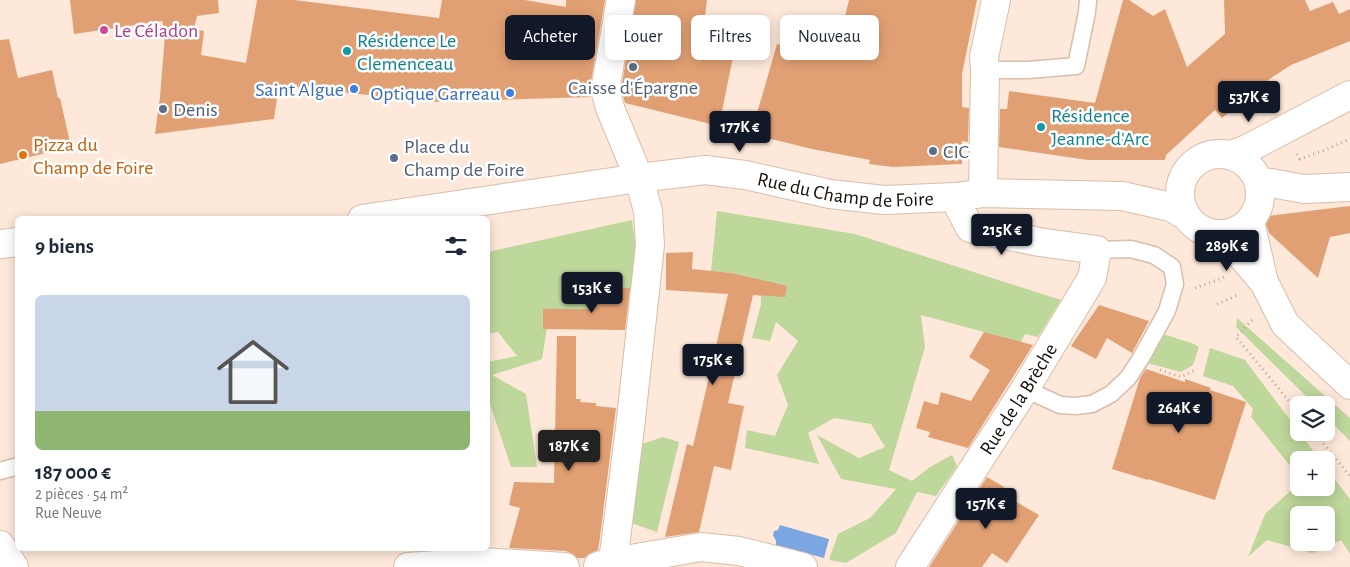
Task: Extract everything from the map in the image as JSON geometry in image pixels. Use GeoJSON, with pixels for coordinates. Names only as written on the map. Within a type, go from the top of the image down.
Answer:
{"type":"FeatureCollection","features":[{"type":"Feature","properties":{"kind":"street"},"geometry":{"type":"LineString","coordinates":[[620,0],[605,90],[610,108],[639,178],[648,210],[650,245],[630,428],[606,565],[701,547],[739,551],[803,567]]}},
{"type":"Feature","properties":{"kind":"street"},"geometry":{"type":"LineString","coordinates":[[983,194],[984,57],[996,0]]}},
{"type":"Feature","properties":{"kind":"street"},"geometry":{"type":"LineString","coordinates":[[1230,155],[1245,150],[1350,96]]}},
{"type":"Feature","properties":{"kind":"street"},"geometry":{"type":"LineString","coordinates":[[1256,287],[1256,196],[1249,165],[1230,155],[1218,153],[1207,156],[1196,161],[1188,169],[1182,179],[1179,192],[1181,205],[1186,216],[1202,230],[1212,234],[1223,234],[1233,233],[1242,228],[1256,196],[1285,129]]}},
{"type":"Feature","properties":{"kind":"street","name":"Rue du Champ de Foire"},"geometry":{"type":"LineString","coordinates":[[382,216],[705,170],[745,175],[830,194],[884,200],[983,194],[1122,196],[1171,206],[1186,216]]}},
{"type":"Feature","properties":{"kind":"street","name":"Rue du Champ de Foire"},"geometry":{"type":"LineString","coordinates":[[1122,196],[1182,179]]}},
{"type":"Feature","properties":{"kind":"street"},"geometry":{"type":"LineString","coordinates":[[1256,196],[1304,189],[1350,187]]}},
{"type":"Feature","properties":{"kind":"street"},"geometry":{"type":"LineString","coordinates":[[956,197],[970,228],[1039,242],[1097,250]]}},
{"type":"Feature","properties":{"kind":"street"},"geometry":{"type":"LineString","coordinates":[[1223,234],[1256,287],[1285,324],[1350,385]]}},
{"type":"Feature","properties":{"kind":"street"},"geometry":{"type":"LineString","coordinates":[[0,244],[15,242]]}},
{"type":"Feature","properties":{"kind":"street","name":"Rue de la Brèche"},"geometry":{"type":"LineString","coordinates":[[910,567],[1025,389],[1092,278],[1097,250]]}},
{"type":"Feature","properties":{"kind":"street"},"geometry":{"type":"LineString","coordinates":[[0,545],[14,567]]}},
{"type":"Feature","properties":{"kind":"street"},"geometry":{"type":"LineString","coordinates":[[408,567],[481,562],[565,567]]}},
{"type":"Feature","properties":{"kind":"lane"},"geometry":{"type":"LineString","coordinates":[[984,70],[1028,70],[1076,66],[1088,12],[1088,0]]}},
{"type":"Feature","properties":{"kind":"lane"},"geometry":{"type":"LineString","coordinates":[[1025,389],[1060,405],[1092,404],[1110,394],[1128,378],[1167,311],[1173,291],[1172,267],[1154,255],[1131,249],[1097,250]]}},
{"type":"Feature","properties":{"kind":"lane"},"geometry":{"type":"LineString","coordinates":[[0,471],[15,467]]}},
{"type":"Feature","properties":{"kind":"path"},"geometry":{"type":"LineString","coordinates":[[1300,159],[1304,189]]}},
{"type":"Feature","properties":{"kind":"path"},"geometry":{"type":"LineString","coordinates":[[1173,291],[1230,275]]}},
{"type":"Feature","properties":{"kind":"path"},"geometry":{"type":"LineString","coordinates":[[1218,304],[1256,287]]}},
{"type":"Feature","properties":{"kind":"path"},"geometry":{"type":"LineString","coordinates":[[1254,318],[1236,337],[1290,402]]}},
{"type":"Feature","properties":{"kind":"path"},"geometry":{"type":"LineString","coordinates":[[1138,362],[1181,377],[1197,369]]}},
{"type":"Feature","properties":{"kind":"path"},"geometry":{"type":"LineString","coordinates":[[1321,441],[1350,476]]}},
{"type":"Feature","properties":{"kind":"green space"},"geometry":{"type":"Polygon","coordinates":[[[717,211],[855,234],[1061,300],[1038,337],[1025,334],[1021,342],[921,315],[925,347],[889,470],[912,481],[930,467],[952,455],[957,466],[936,496],[917,492],[896,533],[846,563],[829,560],[838,534],[870,518],[896,489],[841,479],[817,435],[859,458],[885,447],[871,424],[834,418],[808,433],[819,464],[745,448],[747,430],[775,436],[788,405],[777,375],[798,341],[776,322],[770,341],[752,338],[761,304],[761,285],[750,277],[711,271],[717,211]]]}},
{"type":"Feature","properties":{"kind":"green space"},"geometry":{"type":"Polygon","coordinates":[[[632,220],[635,243],[634,288],[613,288],[612,295],[593,295],[593,309],[548,322],[542,359],[492,375],[526,394],[537,467],[511,467],[490,404],[490,362],[517,356],[498,332],[490,334],[490,252],[632,220]]]}},
{"type":"Feature","properties":{"kind":"green space"},"geometry":{"type":"Polygon","coordinates":[[[1237,318],[1325,396],[1306,396],[1236,327],[1237,318]]]}},
{"type":"Feature","properties":{"kind":"green space"},"geometry":{"type":"Polygon","coordinates":[[[1163,334],[1199,347],[1193,365],[1181,372],[1147,363],[1163,334]]]}},
{"type":"Feature","properties":{"kind":"green space"},"geometry":{"type":"Polygon","coordinates":[[[1210,348],[1245,360],[1290,420],[1290,441],[1306,441],[1313,451],[1290,451],[1290,466],[1251,417],[1253,409],[1233,386],[1203,376],[1210,348]]]}},
{"type":"Feature","properties":{"kind":"green space"},"geometry":{"type":"Polygon","coordinates":[[[1335,405],[1350,418],[1350,441],[1335,426],[1335,405]]]}},
{"type":"Feature","properties":{"kind":"green space"},"geometry":{"type":"Polygon","coordinates":[[[663,437],[679,442],[657,532],[634,524],[626,513],[642,444],[663,437]]]}},
{"type":"Feature","properties":{"kind":"green space"},"geometry":{"type":"Polygon","coordinates":[[[1335,480],[1350,499],[1350,554],[1341,540],[1335,543],[1335,506],[1290,506],[1290,547],[1267,540],[1248,557],[1265,514],[1290,491],[1290,496],[1335,496],[1335,480]]]}},
{"type":"Feature","properties":{"kind":"water"},"geometry":{"type":"Polygon","coordinates":[[[780,525],[829,539],[824,558],[776,545],[773,535],[780,525]]]}},
{"type":"Feature","properties":{"kind":"building"},"geometry":{"type":"Polygon","coordinates":[[[70,0],[218,0],[219,13],[197,16],[194,29],[204,31],[201,55],[246,63],[257,0],[294,0],[439,18],[442,0],[525,0],[566,7],[566,0],[605,0],[595,58],[595,15],[505,15],[505,60],[595,60],[590,87],[591,97],[430,102],[279,85],[274,119],[155,134],[165,35],[162,35],[163,21],[74,34],[70,0]]]}},
{"type":"Feature","properties":{"kind":"building"},"geometry":{"type":"Polygon","coordinates":[[[636,0],[707,0],[705,15],[691,15],[691,60],[732,60],[719,126],[625,103],[621,89],[626,60],[681,60],[681,15],[633,15],[636,0]]]}},
{"type":"Feature","properties":{"kind":"building"},"geometry":{"type":"Polygon","coordinates":[[[849,0],[977,0],[962,74],[962,107],[969,108],[968,142],[962,141],[962,164],[893,167],[869,164],[870,160],[812,149],[751,134],[777,44],[780,45],[780,60],[879,60],[879,15],[845,15],[849,0]]]}},
{"type":"Feature","properties":{"kind":"building"},"geometry":{"type":"Polygon","coordinates":[[[1123,0],[1129,0],[1153,16],[1165,9],[1187,67],[1225,34],[1224,0],[1305,0],[1310,11],[1333,2],[1339,14],[1350,9],[1350,41],[1291,65],[1242,97],[1244,99],[1222,118],[1215,110],[1166,155],[1165,160],[1088,160],[999,147],[1000,109],[1007,109],[1009,91],[1095,103],[1123,0]]]}},
{"type":"Feature","properties":{"kind":"building"},"geometry":{"type":"Polygon","coordinates":[[[9,39],[18,78],[52,70],[71,147],[0,164],[0,40],[9,39]]]}},
{"type":"Feature","properties":{"kind":"building"},"geometry":{"type":"Polygon","coordinates":[[[1350,206],[1350,233],[1330,237],[1318,278],[1269,233],[1266,224],[1267,216],[1350,206]]]}},
{"type":"Feature","properties":{"kind":"building"},"geometry":{"type":"Polygon","coordinates":[[[693,252],[692,269],[732,273],[787,286],[785,297],[753,295],[728,403],[744,406],[731,470],[714,466],[699,532],[665,537],[687,444],[693,446],[728,294],[666,290],[666,253],[693,252]]]}},
{"type":"Feature","properties":{"kind":"building"},"geometry":{"type":"Polygon","coordinates":[[[612,288],[630,288],[625,330],[543,329],[543,309],[593,309],[593,295],[612,295],[612,288]]]}},
{"type":"Feature","properties":{"kind":"building"},"geometry":{"type":"Polygon","coordinates":[[[1099,305],[1149,321],[1132,353],[1107,338],[1096,359],[1071,346],[1099,305]]]}},
{"type":"Feature","properties":{"kind":"building"},"geometry":{"type":"Polygon","coordinates":[[[984,332],[1033,345],[968,448],[928,437],[930,432],[916,428],[924,401],[938,405],[941,392],[971,401],[990,370],[969,357],[984,332]]]}},
{"type":"Feature","properties":{"kind":"building"},"geometry":{"type":"Polygon","coordinates":[[[557,336],[576,336],[576,399],[581,399],[580,402],[596,403],[596,406],[616,408],[598,550],[587,555],[585,558],[577,558],[566,551],[509,548],[520,508],[509,505],[514,482],[554,483],[557,336]]]}},
{"type":"Feature","properties":{"kind":"building"},"geometry":{"type":"Polygon","coordinates":[[[1146,369],[1185,382],[1185,379],[1246,402],[1215,500],[1112,469],[1140,378],[1146,369]]]}},
{"type":"Feature","properties":{"kind":"building"},"geometry":{"type":"Polygon","coordinates":[[[987,477],[1004,487],[1001,493],[1039,515],[1007,563],[992,553],[982,567],[929,567],[987,477]]]}},
{"type":"Feature","properties":{"kind":"place","name":"Le Céladon"},"geometry":{"type":"Point","coordinates":[104,30]}},
{"type":"Feature","properties":{"kind":"place","name":"Résidence Le Clemenceau"},"geometry":{"type":"Point","coordinates":[347,51]}},
{"type":"Feature","properties":{"kind":"place","name":"Caisse d'Épargne"},"geometry":{"type":"Point","coordinates":[633,67]}},
{"type":"Feature","properties":{"kind":"place","name":"Saint Algue"},"geometry":{"type":"Point","coordinates":[354,89]}},
{"type":"Feature","properties":{"kind":"place","name":"Optique Garreau"},"geometry":{"type":"Point","coordinates":[510,93]}},
{"type":"Feature","properties":{"kind":"place","name":"Denis"},"geometry":{"type":"Point","coordinates":[163,109]}},
{"type":"Feature","properties":{"kind":"place","name":"Résidence Jeanne-d'Arc"},"geometry":{"type":"Point","coordinates":[1041,127]}},
{"type":"Feature","properties":{"kind":"place","name":"CIC"},"geometry":{"type":"Point","coordinates":[933,151]}},
{"type":"Feature","properties":{"kind":"place","name":"Pizza du Champ de Foire"},"geometry":{"type":"Point","coordinates":[23,155]}},
{"type":"Feature","properties":{"kind":"place","name":"Place du Champ de Foire"},"geometry":{"type":"Point","coordinates":[394,158]}}]}
